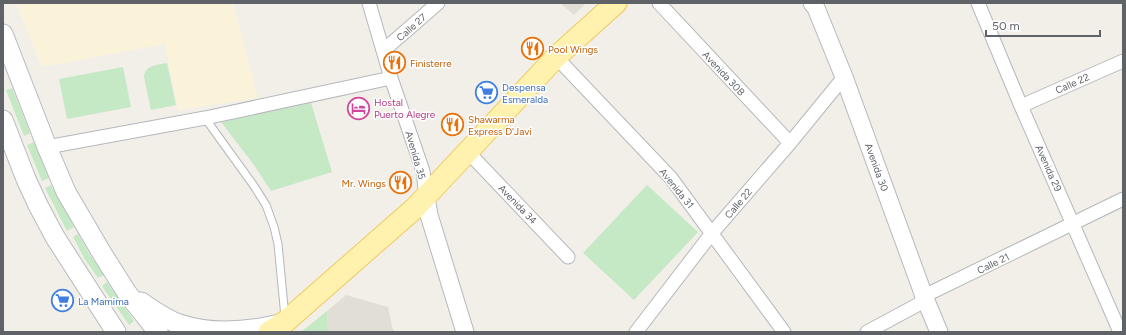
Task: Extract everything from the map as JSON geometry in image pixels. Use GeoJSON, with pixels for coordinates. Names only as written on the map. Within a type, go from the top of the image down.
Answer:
{"type":"FeatureCollection","features":[{"type":"Feature","properties":{"kind":"main road"},"geometry":{"type":"LineString","coordinates":[[127,293],[158,314],[178,323],[199,329],[239,331],[278,326],[355,262],[426,197],[556,57],[616,3]]}},
{"type":"Feature","properties":{"kind":"main road"},"geometry":{"type":"LineString","coordinates":[[3,34],[66,192],[103,256],[127,293],[158,332]]}},
{"type":"Feature","properties":{"kind":"main road"},"geometry":{"type":"LineString","coordinates":[[3,120],[38,205],[55,237],[112,328]]}},
{"type":"Feature","properties":{"kind":"street","name":"Avenida 35"},"geometry":{"type":"LineString","coordinates":[[369,3],[391,78],[422,171],[429,215],[465,332]]}},
{"type":"Feature","properties":{"kind":"street","name":"Calle 27"},"geometry":{"type":"LineString","coordinates":[[384,50],[438,3]]}},
{"type":"Feature","properties":{"kind":"street","name":"Avenida 30B"},"geometry":{"type":"LineString","coordinates":[[659,3],[790,143]]}},
{"type":"Feature","properties":{"kind":"street","name":"Avenida 30"},"geometry":{"type":"LineString","coordinates":[[812,3],[816,8],[844,77],[924,296],[939,332]]}},
{"type":"Feature","properties":{"kind":"street","name":"Avenida 29"},"geometry":{"type":"LineString","coordinates":[[978,3],[1021,106],[1120,332]]}},
{"type":"Feature","properties":{"kind":"street","name":"Avenida 31"},"geometry":{"type":"LineString","coordinates":[[556,57],[671,178],[784,332]]}},
{"type":"Feature","properties":{"kind":"street","name":"Calle 22"},"geometry":{"type":"LineString","coordinates":[[1021,106],[1123,61]]}},
{"type":"Feature","properties":{"kind":"street","name":"Calle 22"},"geometry":{"type":"LineString","coordinates":[[636,332],[712,233],[790,143],[844,77]]}},
{"type":"Feature","properties":{"kind":"street"},"geometry":{"type":"LineString","coordinates":[[47,147],[205,118],[391,78]]}},
{"type":"Feature","properties":{"kind":"street","name":"Avenida 34"},"geometry":{"type":"LineString","coordinates":[[467,152],[568,257]]}},
{"type":"Feature","properties":{"kind":"street","name":"Calle 21"},"geometry":{"type":"LineString","coordinates":[[867,332],[918,304],[924,296],[1123,199]]}},
{"type":"Feature","properties":{"kind":"lane"},"geometry":{"type":"LineString","coordinates":[[205,118],[254,186],[266,206],[274,227],[278,244],[278,326]]}},
{"type":"Feature","properties":{"kind":"shaded area"},"geometry":{"type":"Polygon","coordinates":[[[560,3],[586,3],[574,15],[560,3]]]}},
{"type":"Feature","properties":{"kind":"shaded area"},"geometry":{"type":"Polygon","coordinates":[[[346,295],[388,307],[393,330],[396,332],[328,332],[327,311],[346,295]]]}},
{"type":"Feature","properties":{"kind":"green space"},"geometry":{"type":"Polygon","coordinates":[[[167,63],[176,105],[151,110],[144,77],[145,73],[152,66],[167,63]]]}},
{"type":"Feature","properties":{"kind":"green space"},"geometry":{"type":"Polygon","coordinates":[[[123,67],[131,107],[67,119],[59,79],[123,67]]]}},
{"type":"Feature","properties":{"kind":"green space"},"geometry":{"type":"Polygon","coordinates":[[[12,88],[30,133],[24,136],[6,90],[12,88]]]}},
{"type":"Feature","properties":{"kind":"green space"},"geometry":{"type":"Polygon","coordinates":[[[311,103],[332,172],[271,191],[254,165],[221,122],[311,103]]]}},
{"type":"Feature","properties":{"kind":"green space"},"geometry":{"type":"Polygon","coordinates":[[[34,142],[49,178],[42,181],[27,145],[34,142]]]}},
{"type":"Feature","properties":{"kind":"green space"},"geometry":{"type":"Polygon","coordinates":[[[51,185],[74,227],[67,231],[45,188],[51,185]]]}},
{"type":"Feature","properties":{"kind":"green space"},"geometry":{"type":"Polygon","coordinates":[[[647,185],[698,232],[634,300],[583,253],[647,185]]]}},
{"type":"Feature","properties":{"kind":"green space"},"geometry":{"type":"Polygon","coordinates":[[[78,234],[104,275],[98,278],[84,258],[73,237],[78,234]]]}},
{"type":"Feature","properties":{"kind":"green space"},"geometry":{"type":"Polygon","coordinates":[[[107,282],[134,321],[129,325],[102,286],[107,282]]]}},
{"type":"Feature","properties":{"kind":"green space"},"geometry":{"type":"Polygon","coordinates":[[[327,311],[328,332],[301,332],[327,311]]]}},
{"type":"Feature","properties":{"kind":"sand"},"geometry":{"type":"Polygon","coordinates":[[[16,3],[233,3],[258,98],[178,110],[165,44],[42,67],[16,3]]]}},
{"type":"Feature","properties":{"kind":"place","name":"Pool Wings"},"geometry":{"type":"Point","coordinates":[533,49]}},
{"type":"Feature","properties":{"kind":"place","name":"Finisterre"},"geometry":{"type":"Point","coordinates":[394,63]}},
{"type":"Feature","properties":{"kind":"place","name":"Despensa Esmeralda"},"geometry":{"type":"Point","coordinates":[487,93]}},
{"type":"Feature","properties":{"kind":"place","name":"Hostal Puerto Alegre"},"geometry":{"type":"Point","coordinates":[358,108]}},
{"type":"Feature","properties":{"kind":"place","name":"Shawarma Express D'Javi"},"geometry":{"type":"Point","coordinates":[452,125]}},
{"type":"Feature","properties":{"kind":"place","name":"Mr. Wings"},"geometry":{"type":"Point","coordinates":[401,183]}},
{"type":"Feature","properties":{"kind":"place","name":"La Mamima"},"geometry":{"type":"Point","coordinates":[62,301]}}]}
